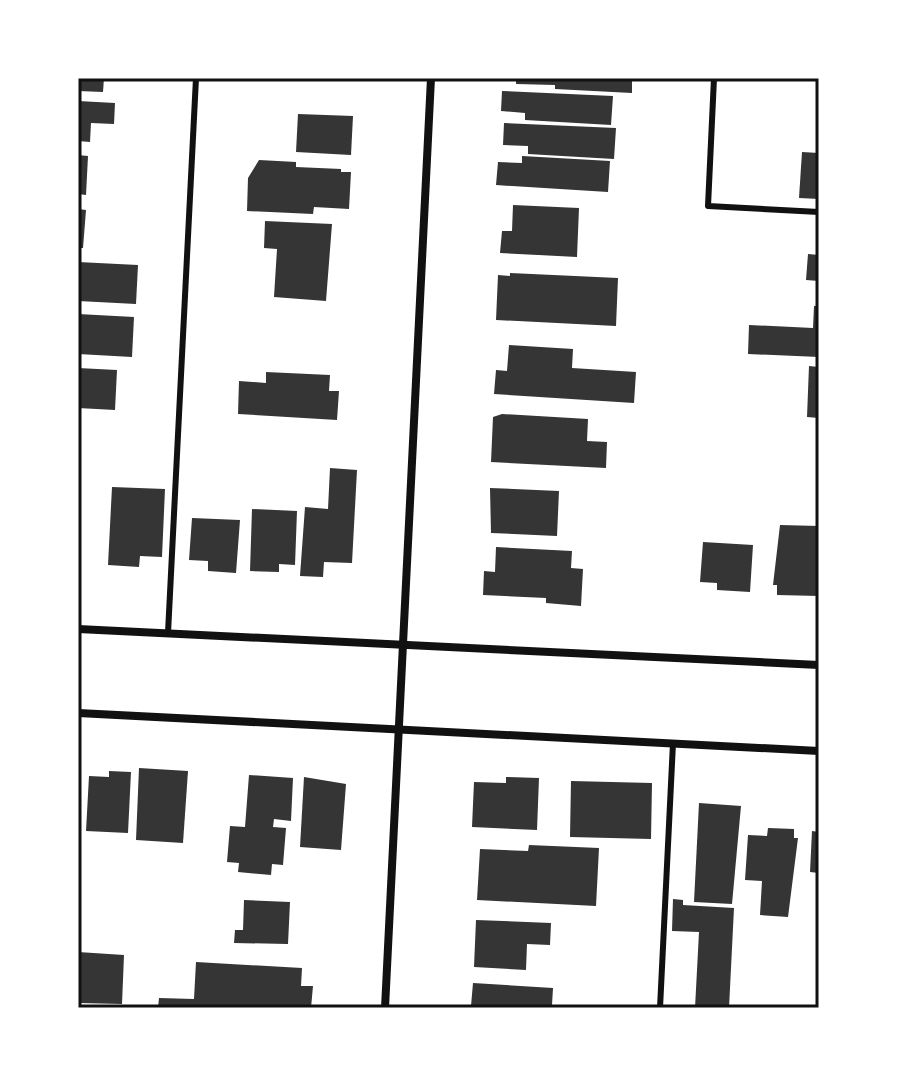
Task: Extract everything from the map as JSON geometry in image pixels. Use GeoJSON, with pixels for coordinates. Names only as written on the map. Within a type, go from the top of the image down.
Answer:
{"type":"FeatureCollection","features":[{"type":"Feature","properties":{"kind":"street"},"geometry":{"type":"LineString","coordinates":[[385,1008],[431,78]]}},
{"type":"Feature","properties":{"kind":"street"},"geometry":{"type":"LineString","coordinates":[[78,629],[819,665]]}},
{"type":"Feature","properties":{"kind":"street"},"geometry":{"type":"LineString","coordinates":[[78,713],[819,751]]}},
{"type":"Feature","properties":{"kind":"lane"},"geometry":{"type":"LineString","coordinates":[[168,633],[196,78]]}},
{"type":"Feature","properties":{"kind":"lane"},"geometry":{"type":"LineString","coordinates":[[714,78],[708,206],[819,212]]}},
{"type":"Feature","properties":{"kind":"lane"},"geometry":{"type":"LineString","coordinates":[[660,1008],[673,743]]}},
{"type":"Feature","properties":{"kind":"building"},"geometry":{"type":"Polygon","coordinates":[[[78,78],[104,78],[103,92],[78,91],[78,78]]]}},
{"type":"Feature","properties":{"kind":"building"},"geometry":{"type":"Polygon","coordinates":[[[516,78],[632,78],[632,93],[516,84],[516,78]]]}},
{"type":"Feature","properties":{"kind":"building"},"geometry":{"type":"Polygon","coordinates":[[[502,91],[613,96],[611,125],[525,120],[525,113],[501,111],[502,91]]]}},
{"type":"Feature","properties":{"kind":"building"},"geometry":{"type":"Polygon","coordinates":[[[78,101],[115,103],[114,124],[91,123],[90,142],[78,141],[78,101]]]}},
{"type":"Feature","properties":{"kind":"building"},"geometry":{"type":"Polygon","coordinates":[[[298,114],[353,116],[351,155],[296,152],[298,114]]]}},
{"type":"Feature","properties":{"kind":"building"},"geometry":{"type":"Polygon","coordinates":[[[504,123],[616,128],[614,159],[528,154],[528,146],[503,145],[504,123]]]}},
{"type":"Feature","properties":{"kind":"building"},"geometry":{"type":"Polygon","coordinates":[[[802,152],[819,153],[819,199],[799,198],[802,152]]]}},
{"type":"Feature","properties":{"kind":"building"},"geometry":{"type":"Polygon","coordinates":[[[78,155],[88,156],[86,195],[78,194],[78,155]]]}},
{"type":"Feature","properties":{"kind":"building"},"geometry":{"type":"Polygon","coordinates":[[[522,156],[610,161],[608,192],[496,185],[498,162],[522,163],[522,156]]]}},
{"type":"Feature","properties":{"kind":"building"},"geometry":{"type":"Polygon","coordinates":[[[259,160],[296,162],[296,167],[351,172],[349,209],[314,207],[313,214],[247,211],[248,178],[259,160]]]}},
{"type":"Feature","properties":{"kind":"building"},"geometry":{"type":"Polygon","coordinates":[[[513,205],[579,208],[577,257],[500,253],[502,231],[512,231],[513,205]]]}},
{"type":"Feature","properties":{"kind":"building"},"geometry":{"type":"Polygon","coordinates":[[[78,209],[86,210],[83,248],[78,248],[78,209]]]}},
{"type":"Feature","properties":{"kind":"building"},"geometry":{"type":"Polygon","coordinates":[[[265,221],[332,224],[326,301],[274,297],[277,249],[264,248],[265,221]]]}},
{"type":"Feature","properties":{"kind":"building"},"geometry":{"type":"Polygon","coordinates":[[[808,254],[819,255],[819,281],[806,280],[808,254]]]}},
{"type":"Feature","properties":{"kind":"building"},"geometry":{"type":"Polygon","coordinates":[[[78,262],[138,265],[136,304],[78,301],[78,262]]]}},
{"type":"Feature","properties":{"kind":"building"},"geometry":{"type":"Polygon","coordinates":[[[510,273],[618,278],[616,326],[496,320],[498,275],[510,276],[510,273]]]}},
{"type":"Feature","properties":{"kind":"building"},"geometry":{"type":"Polygon","coordinates":[[[814,306],[819,306],[819,357],[748,354],[749,325],[813,328],[814,306]]]}},
{"type":"Feature","properties":{"kind":"building"},"geometry":{"type":"Polygon","coordinates":[[[78,314],[134,317],[132,357],[78,354],[78,314]]]}},
{"type":"Feature","properties":{"kind":"building"},"geometry":{"type":"Polygon","coordinates":[[[509,345],[573,349],[572,368],[636,372],[634,403],[494,394],[496,370],[507,371],[509,345]]]}},
{"type":"Feature","properties":{"kind":"building"},"geometry":{"type":"Polygon","coordinates":[[[809,366],[819,367],[819,418],[807,417],[809,366]]]}},
{"type":"Feature","properties":{"kind":"building"},"geometry":{"type":"Polygon","coordinates":[[[78,368],[117,370],[115,410],[78,408],[78,368]]]}},
{"type":"Feature","properties":{"kind":"building"},"geometry":{"type":"Polygon","coordinates":[[[266,372],[330,375],[329,391],[339,391],[337,420],[238,414],[239,381],[266,383],[266,372]]]}},
{"type":"Feature","properties":{"kind":"building"},"geometry":{"type":"Polygon","coordinates":[[[502,414],[588,419],[587,441],[607,442],[606,468],[491,462],[493,417],[502,414]]]}},
{"type":"Feature","properties":{"kind":"building"},"geometry":{"type":"Polygon","coordinates":[[[330,468],[357,470],[352,563],[324,562],[323,577],[300,576],[305,507],[328,509],[330,468]]]}},
{"type":"Feature","properties":{"kind":"building"},"geometry":{"type":"Polygon","coordinates":[[[112,487],[165,489],[162,557],[140,556],[139,567],[108,565],[112,487]]]}},
{"type":"Feature","properties":{"kind":"building"},"geometry":{"type":"Polygon","coordinates":[[[490,488],[559,491],[557,536],[491,533],[490,488]]]}},
{"type":"Feature","properties":{"kind":"building"},"geometry":{"type":"Polygon","coordinates":[[[252,509],[297,511],[295,565],[279,564],[279,572],[250,571],[252,509]]]}},
{"type":"Feature","properties":{"kind":"building"},"geometry":{"type":"Polygon","coordinates":[[[192,518],[240,520],[236,573],[208,571],[208,561],[189,560],[192,518]]]}},
{"type":"Feature","properties":{"kind":"building"},"geometry":{"type":"Polygon","coordinates":[[[780,525],[819,526],[819,596],[777,595],[777,585],[773,585],[780,525]]]}},
{"type":"Feature","properties":{"kind":"building"},"geometry":{"type":"Polygon","coordinates":[[[703,542],[753,545],[750,592],[717,590],[717,583],[700,582],[703,542]]]}},
{"type":"Feature","properties":{"kind":"building"},"geometry":{"type":"Polygon","coordinates":[[[496,547],[572,551],[571,568],[583,569],[581,606],[546,603],[546,598],[483,595],[484,571],[495,572],[496,547]]]}},
{"type":"Feature","properties":{"kind":"building"},"geometry":{"type":"Polygon","coordinates":[[[139,768],[188,771],[183,843],[136,840],[139,768]]]}},
{"type":"Feature","properties":{"kind":"building"},"geometry":{"type":"Polygon","coordinates":[[[109,771],[131,772],[128,833],[86,831],[89,776],[109,777],[109,771]]]}},
{"type":"Feature","properties":{"kind":"building"},"geometry":{"type":"Polygon","coordinates":[[[249,775],[293,778],[291,821],[274,819],[273,827],[286,828],[283,865],[272,864],[271,875],[238,872],[239,863],[227,862],[230,826],[245,827],[249,775]]]}},
{"type":"Feature","properties":{"kind":"building"},"geometry":{"type":"Polygon","coordinates":[[[304,777],[346,784],[341,850],[300,847],[304,777]]]}},
{"type":"Feature","properties":{"kind":"building"},"geometry":{"type":"Polygon","coordinates":[[[506,777],[539,778],[537,830],[472,827],[474,782],[506,783],[506,777]]]}},
{"type":"Feature","properties":{"kind":"building"},"geometry":{"type":"Polygon","coordinates":[[[571,781],[652,783],[651,839],[570,837],[571,781]]]}},
{"type":"Feature","properties":{"kind":"building"},"geometry":{"type":"Polygon","coordinates":[[[699,803],[741,806],[732,904],[694,902],[699,803]]]}},
{"type":"Feature","properties":{"kind":"building"},"geometry":{"type":"Polygon","coordinates":[[[768,828],[794,829],[794,838],[798,838],[788,917],[760,915],[762,881],[745,880],[748,835],[767,836],[768,828]]]}},
{"type":"Feature","properties":{"kind":"building"},"geometry":{"type":"Polygon","coordinates":[[[812,831],[819,832],[819,873],[810,872],[812,831]]]}},
{"type":"Feature","properties":{"kind":"building"},"geometry":{"type":"Polygon","coordinates":[[[529,845],[599,848],[596,906],[477,900],[480,849],[528,851],[529,845]]]}},
{"type":"Feature","properties":{"kind":"building"},"geometry":{"type":"Polygon","coordinates":[[[673,899],[683,900],[683,905],[734,908],[729,1008],[695,1008],[699,932],[672,931],[673,899]]]}},
{"type":"Feature","properties":{"kind":"building"},"geometry":{"type":"Polygon","coordinates":[[[244,900],[290,902],[288,944],[234,943],[235,930],[243,930],[244,900]]]}},
{"type":"Feature","properties":{"kind":"building"},"geometry":{"type":"Polygon","coordinates":[[[476,920],[551,923],[550,945],[527,944],[526,970],[474,967],[476,920]]]}},
{"type":"Feature","properties":{"kind":"building"},"geometry":{"type":"Polygon","coordinates":[[[78,952],[124,955],[122,1004],[78,1003],[78,952]]]}},
{"type":"Feature","properties":{"kind":"building"},"geometry":{"type":"Polygon","coordinates":[[[196,962],[302,968],[301,986],[313,986],[311,1008],[158,1008],[159,998],[194,999],[196,962]]]}},
{"type":"Feature","properties":{"kind":"building"},"geometry":{"type":"Polygon","coordinates":[[[473,983],[553,988],[552,1005],[562,1008],[471,1006],[473,983]]]}}]}
